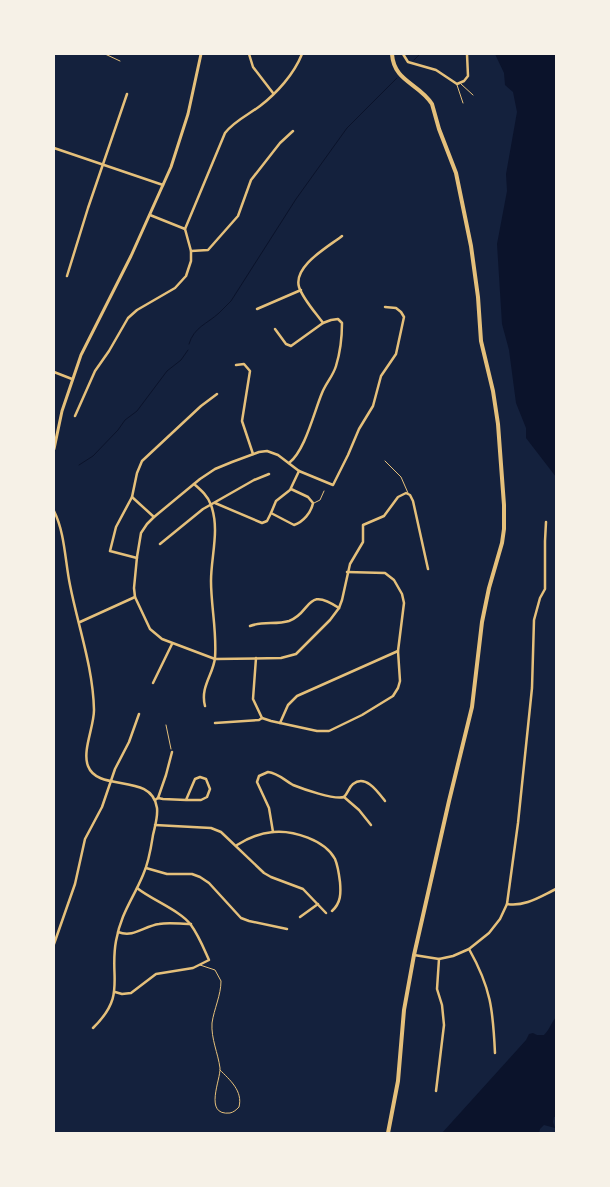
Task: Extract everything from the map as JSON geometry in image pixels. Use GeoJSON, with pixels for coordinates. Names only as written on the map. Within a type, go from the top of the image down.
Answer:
{"type":"FeatureCollection","features":[{"type":"Feature","properties":{"kind":"main road"},"geometry":{"type":"LineString","coordinates":[[388,1133],[398,1080],[404,1010],[414,955],[472,707],[482,622],[489,588],[502,543],[504,513],[496,406],[481,341],[477,283],[459,182],[439,129],[432,104],[401,76],[395,67],[392,54]]}},
{"type":"Feature","properties":{"kind":"street"},"geometry":{"type":"LineString","coordinates":[[54,448],[72,380],[81,355],[164,186],[188,114],[201,54]]}},
{"type":"Feature","properties":{"kind":"street"},"geometry":{"type":"LineString","coordinates":[[249,54],[253,67],[273,93]]}},
{"type":"Feature","properties":{"kind":"street"},"geometry":{"type":"LineString","coordinates":[[75,416],[95,371],[109,351],[124,323],[132,314],[175,288],[183,281],[191,265],[191,251],[185,229],[225,133],[273,93],[291,74],[302,54]]}},
{"type":"Feature","properties":{"kind":"street"},"geometry":{"type":"LineString","coordinates":[[403,54],[408,62],[436,70],[459,84],[466,78],[469,72],[467,54]]}},
{"type":"Feature","properties":{"kind":"street"},"geometry":{"type":"LineString","coordinates":[[67,276],[88,208],[128,94]]}},
{"type":"Feature","properties":{"kind":"street"},"geometry":{"type":"LineString","coordinates":[[191,251],[208,250],[217,242],[238,216],[251,180],[280,143],[293,131]]}},
{"type":"Feature","properties":{"kind":"street"},"geometry":{"type":"LineString","coordinates":[[54,148],[164,186]]}},
{"type":"Feature","properties":{"kind":"street"},"geometry":{"type":"LineString","coordinates":[[150,215],[185,229]]}},
{"type":"Feature","properties":{"kind":"street"},"geometry":{"type":"LineString","coordinates":[[322,323],[301,290],[298,280],[302,269],[342,236]]}},
{"type":"Feature","properties":{"kind":"street"},"geometry":{"type":"LineString","coordinates":[[257,309],[301,290]]}},
{"type":"Feature","properties":{"kind":"street"},"geometry":{"type":"LineString","coordinates":[[385,307],[393,307],[398,310],[402,314],[404,321],[395,358],[381,376],[372,406],[333,485],[299,471],[270,452],[263,451],[215,469],[194,484],[147,524],[142,533],[136,558],[134,580],[136,597],[150,628],[157,636],[172,644],[215,659],[286,658],[296,654],[330,620],[339,608],[350,564],[363,542],[363,525],[381,518],[387,513],[398,497],[404,493],[409,493],[412,501],[428,570]]}},
{"type":"Feature","properties":{"kind":"street"},"geometry":{"type":"LineString","coordinates":[[275,329],[286,344],[290,346],[322,323],[336,319],[342,323],[337,364],[322,392],[309,428],[297,453],[289,463]]}},
{"type":"Feature","properties":{"kind":"street"},"geometry":{"type":"LineString","coordinates":[[236,365],[244,364],[250,371],[242,421],[253,454]]}},
{"type":"Feature","properties":{"kind":"street"},"geometry":{"type":"LineString","coordinates":[[54,372],[72,380]]}},
{"type":"Feature","properties":{"kind":"street"},"geometry":{"type":"LineString","coordinates":[[136,558],[110,551],[116,527],[132,497],[136,473],[146,456],[217,394]]}},
{"type":"Feature","properties":{"kind":"street"},"geometry":{"type":"LineString","coordinates":[[215,502],[217,505],[229,508],[262,523],[267,521],[276,500],[291,489],[299,471]]}},
{"type":"Feature","properties":{"kind":"street"},"geometry":{"type":"LineString","coordinates":[[160,544],[211,504],[269,474]]}},
{"type":"Feature","properties":{"kind":"street"},"geometry":{"type":"LineString","coordinates":[[194,484],[205,494],[211,504],[215,532],[211,581],[215,659],[204,688],[205,706]]}},
{"type":"Feature","properties":{"kind":"street"},"geometry":{"type":"LineString","coordinates":[[271,513],[294,525],[306,517],[313,503],[308,498],[291,489]]}},
{"type":"Feature","properties":{"kind":"street"},"geometry":{"type":"LineString","coordinates":[[132,497],[154,517]]}},
{"type":"Feature","properties":{"kind":"street"},"geometry":{"type":"LineString","coordinates":[[54,511],[60,526],[70,586],[80,622],[91,683],[94,711],[87,752],[87,764],[94,775],[139,787],[156,799],[186,800],[201,800],[207,797],[210,789],[206,779],[200,777],[195,779],[186,800]]}},
{"type":"Feature","properties":{"kind":"street"},"geometry":{"type":"LineString","coordinates":[[414,955],[439,959],[469,950],[489,933],[500,919],[507,904],[517,832],[532,688],[534,620],[540,598],[545,589],[544,541],[546,522]]}},
{"type":"Feature","properties":{"kind":"street"},"geometry":{"type":"LineString","coordinates":[[215,723],[259,720],[262,718],[317,731],[329,731],[386,701],[395,694],[399,685],[398,651],[404,603],[402,594],[391,577],[382,572],[348,572]]}},
{"type":"Feature","properties":{"kind":"street"},"geometry":{"type":"LineString","coordinates":[[80,622],[136,597]]}},
{"type":"Feature","properties":{"kind":"street"},"geometry":{"type":"LineString","coordinates":[[250,626],[261,623],[289,621],[316,600],[327,602],[339,608]]}},
{"type":"Feature","properties":{"kind":"street"},"geometry":{"type":"LineString","coordinates":[[153,684],[172,644]]}},
{"type":"Feature","properties":{"kind":"street"},"geometry":{"type":"LineString","coordinates":[[280,723],[288,705],[297,696],[398,651]]}},
{"type":"Feature","properties":{"kind":"street"},"geometry":{"type":"LineString","coordinates":[[256,658],[252,699],[262,718]]}},
{"type":"Feature","properties":{"kind":"street"},"geometry":{"type":"LineString","coordinates":[[54,944],[75,884],[83,843],[102,807],[118,762],[129,742],[139,714]]}},
{"type":"Feature","properties":{"kind":"street"},"geometry":{"type":"LineString","coordinates":[[93,1028],[107,1012],[115,992],[114,951],[118,932],[123,914],[146,868],[155,825],[156,799],[166,775],[172,752]]}},
{"type":"Feature","properties":{"kind":"street"},"geometry":{"type":"LineString","coordinates":[[272,832],[269,808],[257,782],[264,773],[274,773],[298,786],[337,798],[344,797],[359,810],[371,825]]}},
{"type":"Feature","properties":{"kind":"street"},"geometry":{"type":"LineString","coordinates":[[344,797],[352,784],[362,781],[370,784],[385,801]]}},
{"type":"Feature","properties":{"kind":"street"},"geometry":{"type":"LineString","coordinates":[[155,825],[211,828],[223,833],[268,876],[299,887],[326,913]]}},
{"type":"Feature","properties":{"kind":"street"},"geometry":{"type":"LineString","coordinates":[[237,845],[256,836],[272,832],[283,832],[315,840],[324,846],[331,853],[337,867],[340,895],[338,904],[332,911]]}},
{"type":"Feature","properties":{"kind":"street"},"geometry":{"type":"LineString","coordinates":[[146,868],[167,874],[192,874],[200,877],[208,882],[241,918],[288,929]]}},
{"type":"Feature","properties":{"kind":"street"},"geometry":{"type":"LineString","coordinates":[[115,992],[122,994],[131,993],[156,974],[188,970],[209,960],[191,924],[137,888]]}},
{"type":"Feature","properties":{"kind":"street"},"geometry":{"type":"LineString","coordinates":[[507,904],[519,904],[536,899],[556,889]]}},
{"type":"Feature","properties":{"kind":"street"},"geometry":{"type":"LineString","coordinates":[[300,918],[318,904]]}},
{"type":"Feature","properties":{"kind":"street"},"geometry":{"type":"LineString","coordinates":[[118,932],[130,934],[165,923],[191,924]]}},
{"type":"Feature","properties":{"kind":"street"},"geometry":{"type":"LineString","coordinates":[[469,950],[482,974],[490,996],[494,1053]]}},
{"type":"Feature","properties":{"kind":"street"},"geometry":{"type":"LineString","coordinates":[[436,1091],[444,1026],[442,1005],[437,989],[439,959]]}},
{"type":"Feature","properties":{"kind":"lane"},"geometry":{"type":"LineString","coordinates":[[105,54],[120,61]]}},
{"type":"Feature","properties":{"kind":"lane"},"geometry":{"type":"LineString","coordinates":[[459,84],[473,95]]}},
{"type":"Feature","properties":{"kind":"lane"},"geometry":{"type":"LineString","coordinates":[[459,84],[464,102]]}},
{"type":"Feature","properties":{"kind":"lane"},"geometry":{"type":"LineString","coordinates":[[386,461],[401,477],[409,493]]}},
{"type":"Feature","properties":{"kind":"lane"},"geometry":{"type":"LineString","coordinates":[[313,503],[320,500],[324,491]]}},
{"type":"Feature","properties":{"kind":"lane"},"geometry":{"type":"LineString","coordinates":[[200,965],[215,970],[221,981],[212,1028],[220,1070],[214,1102],[222,1111],[230,1113],[239,1107],[240,1098],[236,1088],[220,1070]]}},
{"type":"Feature","properties":{"kind":"path"},"geometry":{"type":"LineString","coordinates":[[166,725],[172,752]]}},
{"type":"Feature","properties":{"kind":"water"},"geometry":{"type":"Polygon","coordinates":[[[495,54],[556,54],[556,477],[526,438],[526,428],[516,403],[509,350],[502,324],[497,244],[507,191],[506,174],[517,112],[513,92],[505,85],[504,73],[495,54]]]}},
{"type":"Feature","properties":{"kind":"water"},"geometry":{"type":"Polygon","coordinates":[[[556,1017],[556,1117],[554,1117],[553,1122],[555,1128],[544,1125],[539,1133],[442,1133],[526,1040],[529,1034],[544,1035],[556,1017]]]}},
{"type":"Feature","properties":{"kind":"waterway"},"geometry":{"type":"LineString","coordinates":[[414,60],[420,54]]}},
{"type":"Feature","properties":{"kind":"waterway"},"geometry":{"type":"LineString","coordinates":[[189,344],[194,334],[231,301],[296,199],[347,128],[397,78]]}},
{"type":"Feature","properties":{"kind":"waterway"},"geometry":{"type":"LineString","coordinates":[[79,465],[93,456],[125,420],[137,411],[167,371],[181,360],[188,350]]}}]}
